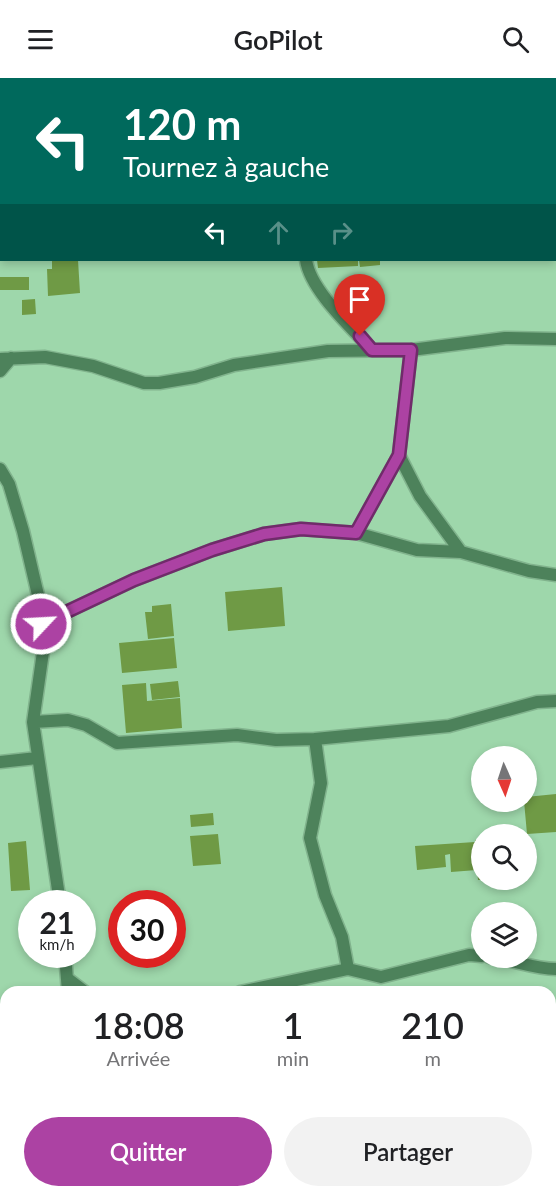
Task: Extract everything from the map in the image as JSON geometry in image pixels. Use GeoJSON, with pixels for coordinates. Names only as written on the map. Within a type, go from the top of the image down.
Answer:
{"type":"FeatureCollection","features":[{"type":"Feature","properties":{"kind":"street"},"geometry":{"type":"LineString","coordinates":[[306,261],[308,271],[334,309],[372,350]]}},
{"type":"Feature","properties":{"kind":"street"},"geometry":{"type":"LineString","coordinates":[[0,371],[5,358],[45,357],[93,366],[144,383],[159,383],[177,381],[221,368],[328,351],[411,350],[504,338],[556,339]]}},
{"type":"Feature","properties":{"kind":"street"},"geometry":{"type":"LineString","coordinates":[[356,533],[399,455],[411,350]]}},
{"type":"Feature","properties":{"kind":"street"},"geometry":{"type":"LineString","coordinates":[[399,455],[420,496],[461,552]]}},
{"type":"Feature","properties":{"kind":"street"},"geometry":{"type":"LineString","coordinates":[[0,469],[9,484],[38,595],[44,645],[33,722],[59,890]]}},
{"type":"Feature","properties":{"kind":"street"},"geometry":{"type":"LineString","coordinates":[[41,624],[134,580],[212,550],[264,534],[301,529],[356,533],[417,550],[461,552],[529,571],[556,575]]}},
{"type":"Feature","properties":{"kind":"street"},"geometry":{"type":"LineString","coordinates":[[33,722],[68,720],[86,725],[117,743],[237,735],[276,740],[315,739],[449,726],[537,702],[556,701]]}},
{"type":"Feature","properties":{"kind":"street"},"geometry":{"type":"LineString","coordinates":[[315,739],[321,783],[310,838],[325,895],[342,937],[348,969]]}},
{"type":"Feature","properties":{"kind":"street"},"geometry":{"type":"LineString","coordinates":[[0,762],[37,758]]}},
{"type":"Feature","properties":{"kind":"street"},"geometry":{"type":"LineString","coordinates":[[268,986],[348,969],[381,977],[471,956]]}},
{"type":"Feature","properties":{"kind":"street"},"geometry":{"type":"LineString","coordinates":[[66,968],[68,985]]}},
{"type":"Feature","properties":{"kind":"street"},"geometry":{"type":"LineString","coordinates":[[535,968],[556,969]]}},
{"type":"Feature","properties":{"kind":"building"},"geometry":{"type":"Polygon","coordinates":[[[52,261],[78,261],[80,293],[48,296],[47,269],[52,269],[52,261]]]}},
{"type":"Feature","properties":{"kind":"building"},"geometry":{"type":"Polygon","coordinates":[[[317,261],[358,261],[358,266],[318,268],[317,261]]]}},
{"type":"Feature","properties":{"kind":"building"},"geometry":{"type":"Polygon","coordinates":[[[359,261],[380,261],[380,265],[360,267],[359,261]]]}},
{"type":"Feature","properties":{"kind":"building"},"geometry":{"type":"Polygon","coordinates":[[[0,277],[29,277],[29,290],[0,290],[0,277]]]}},
{"type":"Feature","properties":{"kind":"building"},"geometry":{"type":"Polygon","coordinates":[[[35,299],[36,314],[22,315],[22,300],[35,299]]]}},
{"type":"Feature","properties":{"kind":"building"},"geometry":{"type":"Polygon","coordinates":[[[282,587],[285,626],[228,631],[225,592],[282,587]]]}},
{"type":"Feature","properties":{"kind":"building"},"geometry":{"type":"Polygon","coordinates":[[[171,604],[174,636],[148,639],[145,612],[152,612],[152,606],[171,604]]]}},
{"type":"Feature","properties":{"kind":"building"},"geometry":{"type":"Polygon","coordinates":[[[174,638],[177,668],[122,673],[119,643],[174,638]]]}},
{"type":"Feature","properties":{"kind":"building"},"geometry":{"type":"Polygon","coordinates":[[[178,681],[180,697],[152,700],[150,684],[178,681]]]}},
{"type":"Feature","properties":{"kind":"building"},"geometry":{"type":"Polygon","coordinates":[[[146,683],[147,701],[180,698],[182,728],[126,733],[122,685],[146,683]]]}},
{"type":"Feature","properties":{"kind":"building"},"geometry":{"type":"Polygon","coordinates":[[[556,794],[556,832],[537,833],[537,824],[526,824],[525,812],[537,812],[537,796],[556,794]]]}},
{"type":"Feature","properties":{"kind":"building"},"geometry":{"type":"Polygon","coordinates":[[[213,813],[214,825],[191,827],[190,815],[213,813]]]}},
{"type":"Feature","properties":{"kind":"building"},"geometry":{"type":"Polygon","coordinates":[[[218,834],[221,864],[193,866],[190,836],[218,834]]]}},
{"type":"Feature","properties":{"kind":"building"},"geometry":{"type":"Polygon","coordinates":[[[26,841],[30,890],[11,891],[8,843],[26,841]]]}},
{"type":"Feature","properties":{"kind":"building"},"geometry":{"type":"Polygon","coordinates":[[[471,842],[471,870],[451,872],[450,854],[445,855],[446,867],[417,870],[415,846],[471,842]]]}},
{"type":"Feature","properties":{"kind":"route"},"geometry":{"type":"LineString","coordinates":[[41,624],[134,580],[212,550],[264,534],[301,529],[356,533],[399,455],[411,350],[372,350],[360,336]]}}]}
